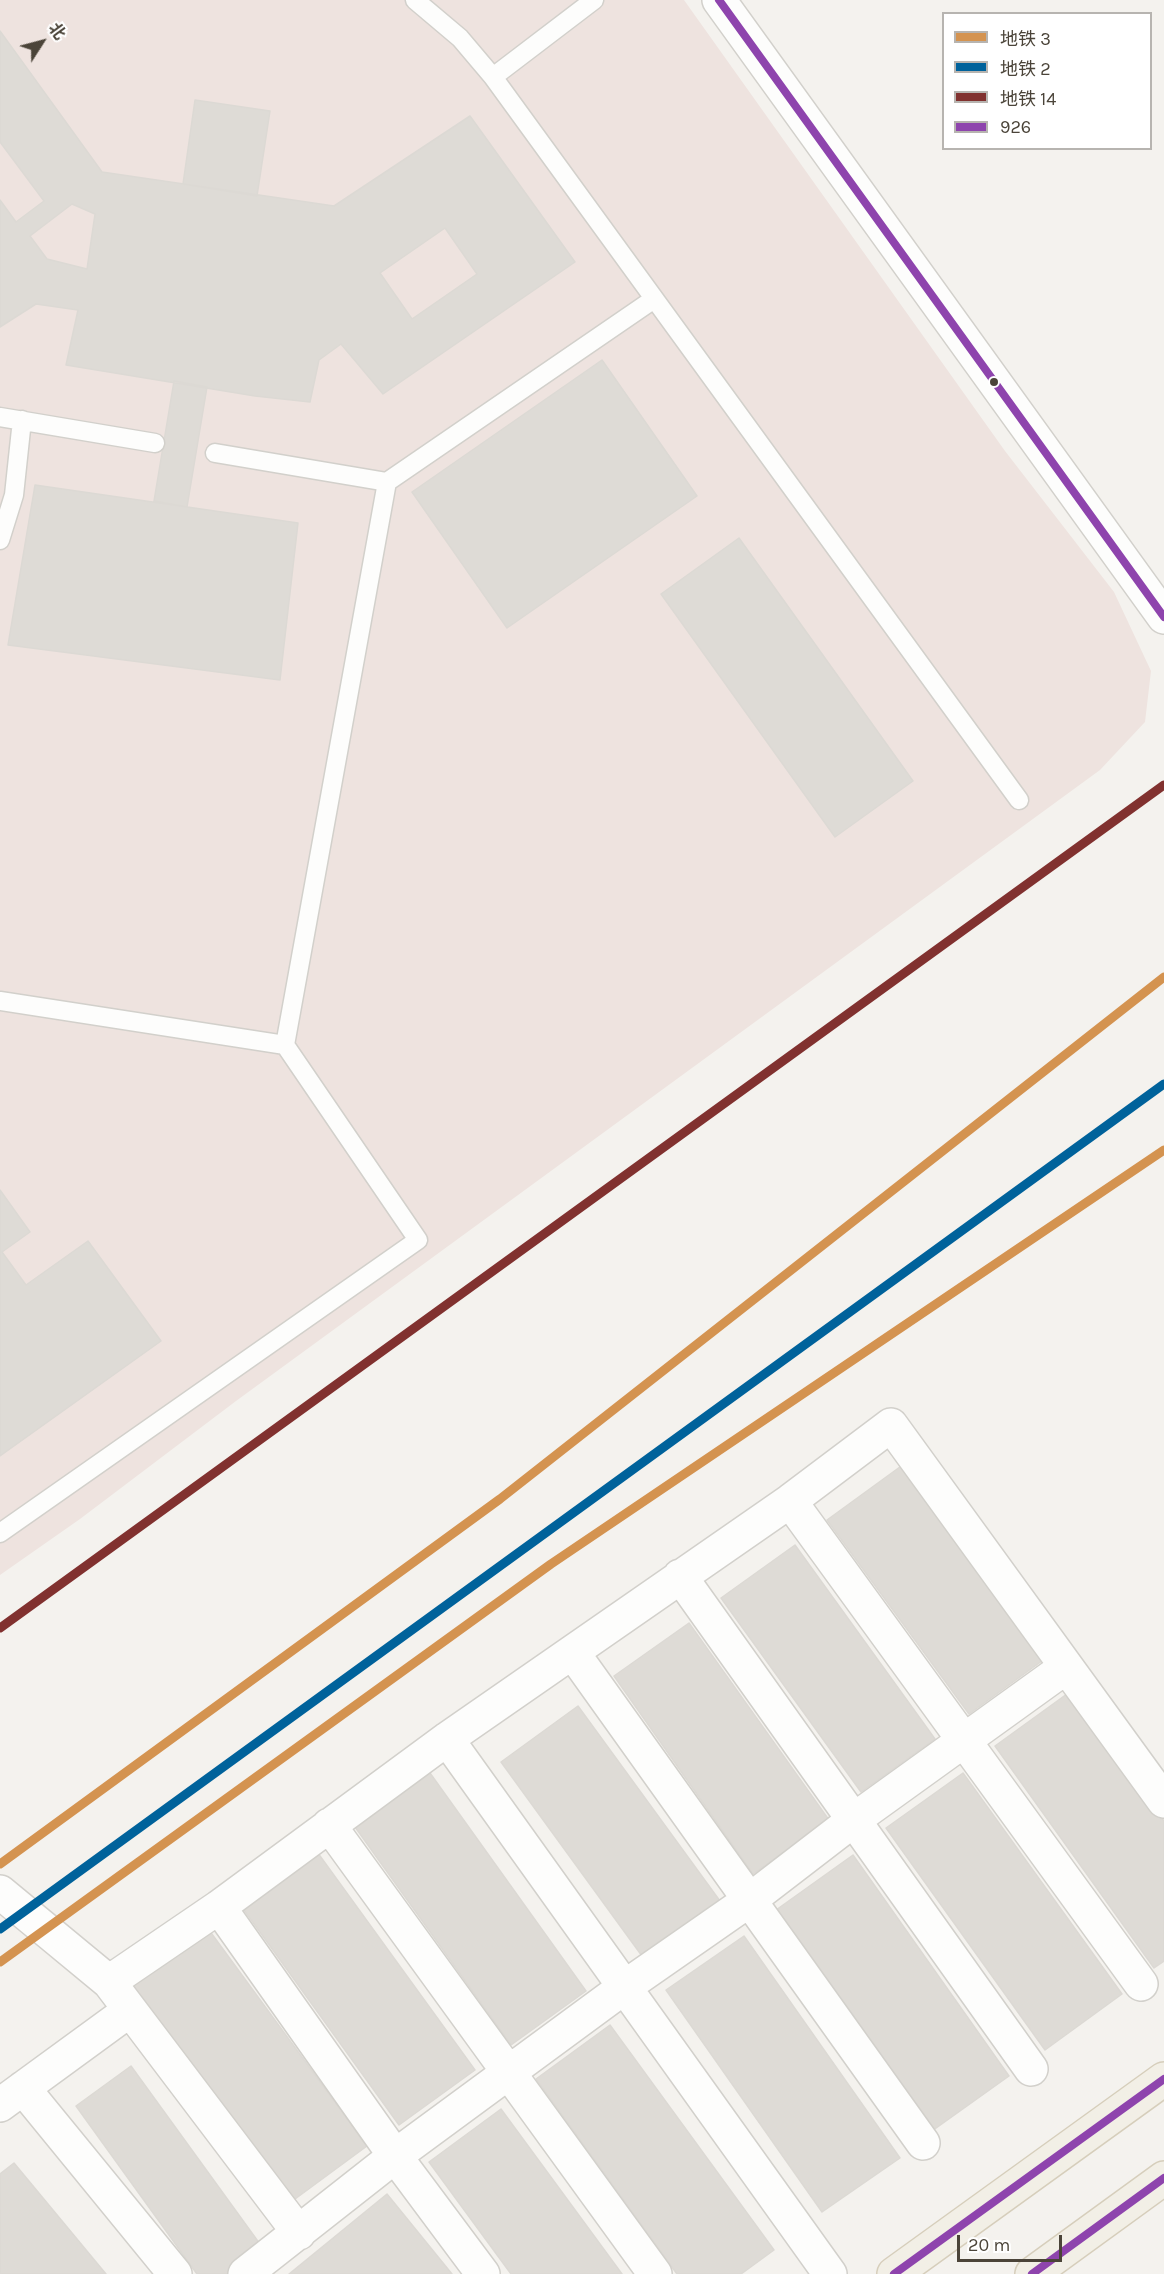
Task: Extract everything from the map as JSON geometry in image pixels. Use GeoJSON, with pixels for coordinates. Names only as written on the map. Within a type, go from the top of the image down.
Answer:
{"type":"FeatureCollection","features":[{"type":"Feature","properties":{"kind":"main road"},"geometry":{"type":"LineString","coordinates":[[894,2274],[1164,2079]]}},
{"type":"Feature","properties":{"kind":"main road"},"geometry":{"type":"LineString","coordinates":[[1032,2274],[1164,2178]]}},
{"type":"Feature","properties":{"kind":"street"},"geometry":{"type":"LineString","coordinates":[[720,0],[1164,618]]}},
{"type":"Feature","properties":{"kind":"street"},"geometry":{"type":"LineString","coordinates":[[109,1982],[219,1907],[447,1739],[790,1501],[891,1425],[1164,1801]]}},
{"type":"Feature","properties":{"kind":"street"},"geometry":{"type":"LineString","coordinates":[[790,1501],[1141,1984]]}},
{"type":"Feature","properties":{"kind":"street"},"geometry":{"type":"LineString","coordinates":[[680,1576],[1031,2069]]}},
{"type":"Feature","properties":{"kind":"street"},"geometry":{"type":"LineString","coordinates":[[573,1653],[751,1899],[923,2143]]}},
{"type":"Feature","properties":{"kind":"street"},"geometry":{"type":"LineString","coordinates":[[246,2274],[395,2156],[626,1986],[751,1899],[855,1819],[1066,1667]]}},
{"type":"Feature","properties":{"kind":"street"},"geometry":{"type":"LineString","coordinates":[[447,1739],[830,2274]]}},
{"type":"Feature","properties":{"kind":"street"},"geometry":{"type":"LineString","coordinates":[[329,1825],[655,2274]]}},
{"type":"Feature","properties":{"kind":"street"},"geometry":{"type":"LineString","coordinates":[[0,1892],[109,1982],[299,2233]]}},
{"type":"Feature","properties":{"kind":"street"},"geometry":{"type":"LineString","coordinates":[[219,1907],[395,2156],[483,2274]]}},
{"type":"Feature","properties":{"kind":"street"},"geometry":{"type":"LineString","coordinates":[[130,2010],[11,2097],[175,2274]]}},
{"type":"Feature","properties":{"kind":"lane"},"geometry":{"type":"LineString","coordinates":[[493,77],[594,0]]}},
{"type":"Feature","properties":{"kind":"lane"},"geometry":{"type":"LineString","coordinates":[[419,1],[460,38],[493,77],[1019,800]]}},
{"type":"Feature","properties":{"kind":"lane"},"geometry":{"type":"LineString","coordinates":[[215,453],[387,482],[654,299]]}},
{"type":"Feature","properties":{"kind":"lane"},"geometry":{"type":"LineString","coordinates":[[0,417],[155,443]]}},
{"type":"Feature","properties":{"kind":"lane"},"geometry":{"type":"LineString","coordinates":[[0,540],[14,495],[22,420]]}},
{"type":"Feature","properties":{"kind":"lane"},"geometry":{"type":"LineString","coordinates":[[0,1533],[418,1240],[285,1045],[387,482]]}},
{"type":"Feature","properties":{"kind":"lane"},"geometry":{"type":"LineString","coordinates":[[0,1000],[285,1045]]}},
{"type":"Feature","properties":{"kind":"shaded area"},"geometry":{"type":"Polygon","coordinates":[[[0,0],[684,0],[1005,451],[1114,592],[1151,671],[1145,722],[1100,770],[236,1401],[80,1519],[0,1575],[0,0]]]}},
{"type":"Feature","properties":{"kind":"building"},"geometry":{"type":"Polygon","coordinates":[[[0,31],[102,172],[334,206],[470,116],[575,262],[383,394],[341,344],[319,360],[310,402],[255,396],[66,365],[78,310],[36,304],[0,327],[0,200],[16,222],[44,201],[0,142],[0,31]],[[72,204],[30,236],[47,259],[87,269],[95,214],[72,204]],[[445,228],[380,273],[412,319],[477,274],[445,228]]]}},
{"type":"Feature","properties":{"kind":"building"},"geometry":{"type":"Polygon","coordinates":[[[195,100],[270,111],[257,196],[183,184],[195,100]]]}},
{"type":"Feature","properties":{"kind":"building"},"geometry":{"type":"Polygon","coordinates":[[[602,360],[697,496],[507,628],[412,492],[602,360]]]}},
{"type":"Feature","properties":{"kind":"building"},"geometry":{"type":"Polygon","coordinates":[[[174,381],[207,387],[187,507],[154,501],[174,381]]]}},
{"type":"Feature","properties":{"kind":"building"},"geometry":{"type":"Polygon","coordinates":[[[35,485],[298,523],[280,680],[8,645],[35,485]]]}},
{"type":"Feature","properties":{"kind":"building"},"geometry":{"type":"Polygon","coordinates":[[[739,538],[913,781],[835,837],[661,594],[739,538]]]}},
{"type":"Feature","properties":{"kind":"building"},"geometry":{"type":"Polygon","coordinates":[[[0,1190],[30,1232],[2,1252],[26,1285],[88,1241],[161,1341],[0,1456],[0,1190]]]}},
{"type":"Feature","properties":{"kind":"building"},"geometry":{"type":"Polygon","coordinates":[[[904,1464],[1046,1658],[969,1714],[827,1520],[904,1464]]]}},
{"type":"Feature","properties":{"kind":"building"},"geometry":{"type":"Polygon","coordinates":[[[795,1545],[935,1739],[861,1792],[721,1598],[795,1545]]]}},
{"type":"Feature","properties":{"kind":"building"},"geometry":{"type":"Polygon","coordinates":[[[689,1623],[829,1820],[753,1874],[614,1676],[689,1623]]]}},
{"type":"Feature","properties":{"kind":"building"},"geometry":{"type":"Polygon","coordinates":[[[1071,1691],[1164,1821],[1164,1961],[1154,1968],[995,1746],[1071,1691]]]}},
{"type":"Feature","properties":{"kind":"building"},"geometry":{"type":"Polygon","coordinates":[[[578,1706],[720,1901],[642,1956],[501,1762],[578,1706]]]}},
{"type":"Feature","properties":{"kind":"building"},"geometry":{"type":"Polygon","coordinates":[[[430,1773],[586,1991],[511,2045],[355,1827],[430,1773]]]}},
{"type":"Feature","properties":{"kind":"building"},"geometry":{"type":"Polygon","coordinates":[[[963,1773],[1122,1994],[1045,2050],[886,1828],[963,1773]]]}},
{"type":"Feature","properties":{"kind":"building"},"geometry":{"type":"Polygon","coordinates":[[[315,1849],[475,2070],[399,2125],[239,1903],[315,1849]]]}},
{"type":"Feature","properties":{"kind":"building"},"geometry":{"type":"Polygon","coordinates":[[[853,1855],[1009,2076],[932,2131],[776,1910],[853,1855]]]}},
{"type":"Feature","properties":{"kind":"building"},"geometry":{"type":"Polygon","coordinates":[[[209,1930],[367,2146],[291,2202],[133,1985],[209,1930]]]}},
{"type":"Feature","properties":{"kind":"building"},"geometry":{"type":"Polygon","coordinates":[[[744,1936],[900,2158],[822,2212],[666,1990],[744,1936]]]}},
{"type":"Feature","properties":{"kind":"building"},"geometry":{"type":"Polygon","coordinates":[[[610,2025],[774,2250],[741,2274],[677,2274],[536,2079],[610,2025]]]}},
{"type":"Feature","properties":{"kind":"building"},"geometry":{"type":"Polygon","coordinates":[[[131,2066],[265,2251],[233,2274],[197,2274],[76,2106],[131,2066]]]}},
{"type":"Feature","properties":{"kind":"building"},"geometry":{"type":"Polygon","coordinates":[[[501,2109],[622,2274],[511,2274],[429,2162],[501,2109]]]}},
{"type":"Feature","properties":{"kind":"building"},"geometry":{"type":"Polygon","coordinates":[[[14,2163],[106,2274],[0,2274],[0,2174],[14,2163]]]}},
{"type":"Feature","properties":{"kind":"building"},"geometry":{"type":"Polygon","coordinates":[[[387,2194],[452,2274],[289,2274],[387,2194]]]}},
{"type":"Feature","properties":{"kind":"metro line","name":"14"},"geometry":{"type":"LineString","coordinates":[[0,1628],[1164,785]]}},
{"type":"Feature","properties":{"kind":"metro line","name":"3"},"geometry":{"type":"LineString","coordinates":[[0,1864],[500,1499],[1164,977]]}},
{"type":"Feature","properties":{"kind":"metro line","name":"2"},"geometry":{"type":"LineString","coordinates":[[0,1929],[1164,1084]]}},
{"type":"Feature","properties":{"kind":"metro line","name":"3"},"geometry":{"type":"LineString","coordinates":[[0,1962],[551,1564],[1164,1150]]}},
{"type":"Feature","properties":{"kind":"transit line","name":"926"},"geometry":{"type":"LineString","coordinates":[[719,0],[1164,617]]}},
{"type":"Feature","properties":{"kind":"transit line","name":"926"},"geometry":{"type":"LineString","coordinates":[[894,2274],[1164,2079]]}},
{"type":"Feature","properties":{"kind":"transit line","name":"926"},"geometry":{"type":"LineString","coordinates":[[1032,2274],[1164,2178]]}}]}
